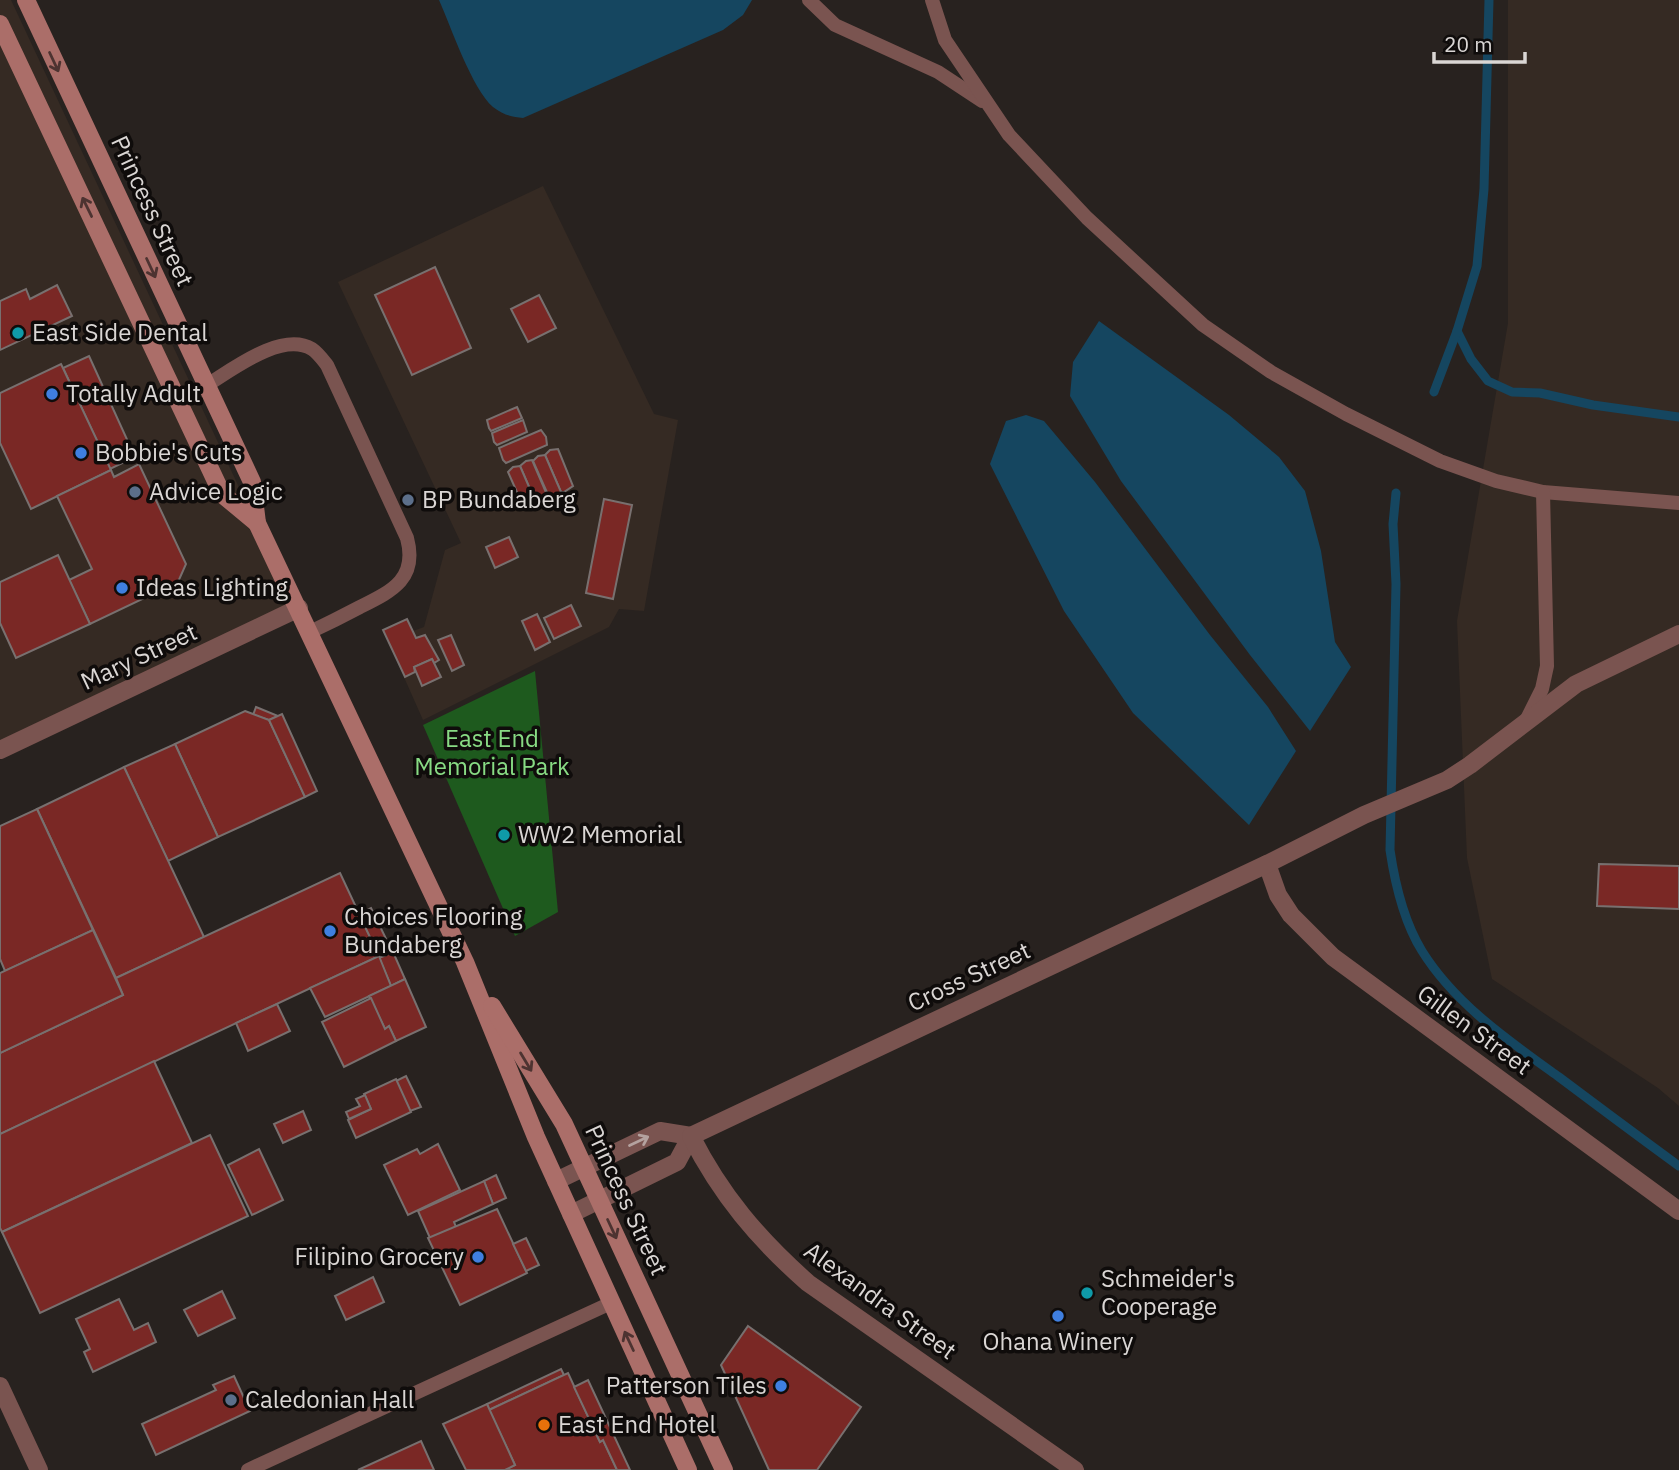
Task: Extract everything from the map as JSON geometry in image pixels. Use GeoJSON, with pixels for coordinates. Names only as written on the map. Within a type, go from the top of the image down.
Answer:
{"type":"FeatureCollection","features":[{"type":"Feature","properties":{"kind":"main road","name":"Princess Street"},"geometry":{"type":"LineString","coordinates":[[26,0],[252,481],[257,523],[465,962],[570,1214],[688,1470]]}},
{"type":"Feature","properties":{"kind":"main road","name":"Princess Street"},"geometry":{"type":"LineString","coordinates":[[0,24],[222,494],[257,523]]}},
{"type":"Feature","properties":{"kind":"main road","name":"Princess Street"},"geometry":{"type":"LineString","coordinates":[[465,962],[564,1124],[724,1470]]}},
{"type":"Feature","properties":{"kind":"street","name":"Mary Street"},"geometry":{"type":"LineString","coordinates":[[0,750],[299,608]]}},
{"type":"Feature","properties":{"kind":"street","name":"Cross Street"},"geometry":{"type":"LineString","coordinates":[[691,1136],[1364,816],[1427,789],[1470,765],[1576,684],[1679,634]]}},
{"type":"Feature","properties":{"kind":"street","name":"Gillen Street"},"geometry":{"type":"LineString","coordinates":[[1267,864],[1278,895],[1291,915],[1333,957],[1679,1211]]}},
{"type":"Feature","properties":{"kind":"street"},"geometry":{"type":"LineString","coordinates":[[556,1181],[660,1131],[691,1136],[677,1162],[570,1214]]}},
{"type":"Feature","properties":{"kind":"street","name":"Alexandra Street"},"geometry":{"type":"LineString","coordinates":[[691,1136],[710,1173],[726,1196],[784,1262],[808,1283],[1076,1470]]}},
{"type":"Feature","properties":{"kind":"street"},"geometry":{"type":"LineString","coordinates":[[0,1386],[39,1470]]}},
{"type":"Feature","properties":{"kind":"lane"},"geometry":{"type":"LineString","coordinates":[[809,0],[835,25],[938,72],[989,105]]}},
{"type":"Feature","properties":{"kind":"lane"},"geometry":{"type":"LineString","coordinates":[[932,0],[945,40],[1009,135],[1087,218],[1203,325],[1271,372],[1346,414],[1440,461],[1496,481],[1543,492],[1679,503]]}},
{"type":"Feature","properties":{"kind":"lane"},"geometry":{"type":"LineString","coordinates":[[207,385],[246,361],[278,346],[291,344],[313,350],[327,365],[407,538],[411,550],[406,573],[389,593],[310,632]]}},
{"type":"Feature","properties":{"kind":"lane"},"geometry":{"type":"LineString","coordinates":[[1524,723],[1542,689],[1547,666],[1543,492]]}},
{"type":"Feature","properties":{"kind":"lane"},"geometry":{"type":"LineString","coordinates":[[248,1470],[611,1303]]}},
{"type":"Feature","properties":{"kind":"shaded area"},"geometry":{"type":"Polygon","coordinates":[[[0,0],[11,0],[295,607],[0,747],[0,0]]]}},
{"type":"Feature","properties":{"kind":"shaded area"},"geometry":{"type":"Polygon","coordinates":[[[1508,0],[1679,0],[1679,1106],[1658,1088],[1492,979],[1467,858],[1457,621],[1508,323],[1508,0]]]}},
{"type":"Feature","properties":{"kind":"shaded area"},"geometry":{"type":"Polygon","coordinates":[[[543,186],[654,414],[678,420],[644,611],[619,609],[609,627],[423,720],[383,630],[407,619],[413,631],[424,627],[445,550],[461,543],[338,282],[543,186]]]}},
{"type":"Feature","properties":{"kind":"green space","name":"East End Memorial Park"},"geometry":{"type":"Polygon","coordinates":[[[535,671],[558,912],[515,936],[423,725],[535,671]]]}},
{"type":"Feature","properties":{"kind":"water"},"geometry":{"type":"Polygon","coordinates":[[[439,0],[752,0],[743,15],[723,30],[523,118],[500,112],[485,98],[470,72],[439,0]]]}},
{"type":"Feature","properties":{"kind":"water"},"geometry":{"type":"Polygon","coordinates":[[[1099,321],[1229,415],[1279,457],[1305,491],[1321,551],[1335,642],[1351,667],[1310,731],[1121,481],[1070,396],[1073,362],[1099,321]]]}},
{"type":"Feature","properties":{"kind":"water"},"geometry":{"type":"Polygon","coordinates":[[[1026,415],[1044,421],[1095,482],[1268,707],[1296,751],[1249,825],[1133,713],[1064,611],[990,464],[1006,421],[1026,415]]]}},
{"type":"Feature","properties":{"kind":"building"},"geometry":{"type":"Polygon","coordinates":[[[435,267],[471,348],[412,375],[375,295],[435,267]]]}},
{"type":"Feature","properties":{"kind":"building","name":"East Side Dental"},"geometry":{"type":"Polygon","coordinates":[[[57,285],[72,316],[0,350],[0,301],[26,289],[30,299],[57,285]]]}},
{"type":"Feature","properties":{"kind":"building"},"geometry":{"type":"Polygon","coordinates":[[[539,295],[556,328],[528,342],[511,309],[539,295]]]}},
{"type":"Feature","properties":{"kind":"building"},"geometry":{"type":"Polygon","coordinates":[[[89,356],[135,457],[110,469],[63,368],[89,356]]]}},
{"type":"Feature","properties":{"kind":"building"},"geometry":{"type":"Polygon","coordinates":[[[61,364],[111,470],[31,509],[0,443],[0,393],[61,364]]]}},
{"type":"Feature","properties":{"kind":"building"},"geometry":{"type":"Polygon","coordinates":[[[517,407],[522,418],[491,431],[487,420],[517,407]]]}},
{"type":"Feature","properties":{"kind":"building"},"geometry":{"type":"Polygon","coordinates":[[[523,420],[527,432],[497,445],[494,442],[492,433],[523,420]]]}},
{"type":"Feature","properties":{"kind":"building"},"geometry":{"type":"Polygon","coordinates":[[[541,430],[547,445],[506,463],[503,460],[499,448],[541,430]]]}},
{"type":"Feature","properties":{"kind":"building"},"geometry":{"type":"Polygon","coordinates":[[[558,449],[573,486],[564,492],[561,492],[545,455],[550,450],[558,449]]]}},
{"type":"Feature","properties":{"kind":"building"},"geometry":{"type":"Polygon","coordinates":[[[545,455],[561,492],[552,497],[549,497],[533,461],[538,456],[545,455]]]}},
{"type":"Feature","properties":{"kind":"building"},"geometry":{"type":"Polygon","coordinates":[[[532,460],[548,497],[539,503],[536,503],[520,466],[532,460]]]}},
{"type":"Feature","properties":{"kind":"building"},"geometry":{"type":"Polygon","coordinates":[[[139,464],[186,564],[178,582],[90,624],[69,580],[92,569],[57,496],[111,470],[114,477],[139,464]]]}},
{"type":"Feature","properties":{"kind":"building"},"geometry":{"type":"Polygon","coordinates":[[[520,466],[536,503],[527,508],[524,508],[508,472],[513,467],[520,466]]]}},
{"type":"Feature","properties":{"kind":"building"},"geometry":{"type":"Polygon","coordinates":[[[604,499],[632,505],[613,599],[586,593],[604,499]]]}},
{"type":"Feature","properties":{"kind":"building"},"geometry":{"type":"Polygon","coordinates":[[[509,537],[518,557],[495,568],[486,547],[509,537]]]}},
{"type":"Feature","properties":{"kind":"building"},"geometry":{"type":"Polygon","coordinates":[[[58,555],[90,624],[16,658],[0,623],[0,582],[58,555]]]}},
{"type":"Feature","properties":{"kind":"building"},"geometry":{"type":"Polygon","coordinates":[[[571,605],[581,626],[554,639],[544,618],[571,605]]]}},
{"type":"Feature","properties":{"kind":"building"},"geometry":{"type":"Polygon","coordinates":[[[537,614],[550,642],[535,650],[522,621],[537,614]]]}},
{"type":"Feature","properties":{"kind":"building"},"geometry":{"type":"Polygon","coordinates":[[[407,619],[416,638],[425,635],[439,660],[434,663],[432,659],[414,667],[415,672],[405,677],[383,630],[407,619]]]}},
{"type":"Feature","properties":{"kind":"building"},"geometry":{"type":"Polygon","coordinates":[[[451,635],[464,665],[452,671],[438,640],[451,635]]]}},
{"type":"Feature","properties":{"kind":"building"},"geometry":{"type":"Polygon","coordinates":[[[432,659],[441,677],[422,686],[414,667],[432,659]]]}},
{"type":"Feature","properties":{"kind":"building"},"geometry":{"type":"Polygon","coordinates":[[[256,707],[278,716],[269,720],[253,715],[256,707]]]}},
{"type":"Feature","properties":{"kind":"building"},"geometry":{"type":"Polygon","coordinates":[[[245,711],[269,720],[305,797],[218,837],[175,744],[245,711]]]}},
{"type":"Feature","properties":{"kind":"building"},"geometry":{"type":"Polygon","coordinates":[[[282,714],[317,791],[305,797],[269,720],[282,714]]]}},
{"type":"Feature","properties":{"kind":"building"},"geometry":{"type":"Polygon","coordinates":[[[175,744],[218,837],[168,861],[124,767],[175,744]]]}},
{"type":"Feature","properties":{"kind":"building"},"geometry":{"type":"Polygon","coordinates":[[[124,767],[204,937],[116,978],[37,809],[124,767]]]}},
{"type":"Feature","properties":{"kind":"building"},"geometry":{"type":"Polygon","coordinates":[[[37,809],[93,930],[5,971],[0,959],[0,826],[37,809]]]}},
{"type":"Feature","properties":{"kind":"building"},"geometry":{"type":"Polygon","coordinates":[[[1599,864],[1679,866],[1679,909],[1597,906],[1599,864]]]}},
{"type":"Feature","properties":{"kind":"building"},"geometry":{"type":"Polygon","coordinates":[[[340,873],[379,956],[0,1134],[0,1053],[123,995],[116,978],[340,873]]]}},
{"type":"Feature","properties":{"kind":"building"},"geometry":{"type":"Polygon","coordinates":[[[371,908],[391,949],[378,954],[359,914],[371,908]]]}},
{"type":"Feature","properties":{"kind":"building"},"geometry":{"type":"Polygon","coordinates":[[[93,930],[123,995],[0,1053],[0,973],[93,930]]]}},
{"type":"Feature","properties":{"kind":"building"},"geometry":{"type":"Polygon","coordinates":[[[393,952],[405,979],[391,986],[379,958],[393,952]]]}},
{"type":"Feature","properties":{"kind":"building"},"geometry":{"type":"Polygon","coordinates":[[[379,956],[391,986],[325,1017],[310,988],[379,956]]]}},
{"type":"Feature","properties":{"kind":"building"},"geometry":{"type":"Polygon","coordinates":[[[405,979],[426,1027],[396,1041],[389,1026],[385,1029],[369,996],[405,979]]]}},
{"type":"Feature","properties":{"kind":"building"},"geometry":{"type":"Polygon","coordinates":[[[371,998],[385,1029],[389,1026],[396,1041],[344,1067],[322,1022],[371,998]]]}},
{"type":"Feature","properties":{"kind":"building"},"geometry":{"type":"Polygon","coordinates":[[[277,1004],[290,1031],[248,1051],[236,1023],[277,1004]]]}},
{"type":"Feature","properties":{"kind":"building"},"geometry":{"type":"Polygon","coordinates":[[[154,1061],[192,1143],[2,1232],[0,1134],[154,1061]]]}},
{"type":"Feature","properties":{"kind":"building"},"geometry":{"type":"Polygon","coordinates":[[[406,1076],[421,1107],[410,1111],[396,1081],[406,1076]]]}},
{"type":"Feature","properties":{"kind":"building"},"geometry":{"type":"Polygon","coordinates":[[[396,1079],[411,1112],[356,1138],[348,1120],[371,1109],[364,1094],[396,1079]]]}},
{"type":"Feature","properties":{"kind":"building"},"geometry":{"type":"Polygon","coordinates":[[[365,1095],[371,1109],[349,1119],[346,1112],[360,1106],[356,1099],[365,1095]]]}},
{"type":"Feature","properties":{"kind":"building"},"geometry":{"type":"Polygon","coordinates":[[[303,1111],[311,1130],[283,1143],[274,1124],[303,1111]]]}},
{"type":"Feature","properties":{"kind":"building"},"geometry":{"type":"Polygon","coordinates":[[[210,1135],[248,1216],[40,1313],[2,1232],[210,1135]]]}},
{"type":"Feature","properties":{"kind":"building"},"geometry":{"type":"Polygon","coordinates":[[[438,1144],[460,1190],[408,1215],[384,1165],[417,1149],[420,1154],[438,1144]]]}},
{"type":"Feature","properties":{"kind":"building"},"geometry":{"type":"Polygon","coordinates":[[[259,1149],[283,1200],[252,1215],[228,1165],[259,1149]]]}},
{"type":"Feature","properties":{"kind":"building"},"geometry":{"type":"Polygon","coordinates":[[[496,1175],[506,1198],[493,1204],[484,1181],[496,1175]]]}},
{"type":"Feature","properties":{"kind":"building"},"geometry":{"type":"Polygon","coordinates":[[[484,1181],[493,1204],[454,1222],[456,1227],[430,1238],[418,1211],[484,1181]]]}},
{"type":"Feature","properties":{"kind":"building","name":"Filipino Grocery"},"geometry":{"type":"Polygon","coordinates":[[[497,1209],[527,1273],[460,1305],[428,1238],[497,1209]]]}},
{"type":"Feature","properties":{"kind":"building"},"geometry":{"type":"Polygon","coordinates":[[[526,1238],[539,1265],[526,1271],[513,1244],[526,1238]]]}},
{"type":"Feature","properties":{"kind":"building"},"geometry":{"type":"Polygon","coordinates":[[[373,1277],[384,1302],[346,1320],[335,1296],[373,1277]]]}},
{"type":"Feature","properties":{"kind":"building"},"geometry":{"type":"Polygon","coordinates":[[[222,1291],[235,1318],[198,1336],[184,1310],[222,1291]]]}},
{"type":"Feature","properties":{"kind":"building"},"geometry":{"type":"Polygon","coordinates":[[[119,1299],[134,1330],[148,1323],[156,1342],[93,1372],[84,1352],[90,1349],[76,1319],[119,1299]]]}},
{"type":"Feature","properties":{"kind":"building","name":"Patterson Tiles"},"geometry":{"type":"Polygon","coordinates":[[[748,1326],[861,1407],[817,1470],[769,1470],[721,1365],[748,1326]]]}},
{"type":"Feature","properties":{"kind":"building"},"geometry":{"type":"Polygon","coordinates":[[[561,1369],[564,1375],[489,1410],[487,1404],[561,1369]]]}},
{"type":"Feature","properties":{"kind":"building","name":"East End Hotel"},"geometry":{"type":"Polygon","coordinates":[[[568,1373],[600,1442],[603,1440],[617,1470],[505,1470],[515,1465],[489,1410],[568,1373]]]}},
{"type":"Feature","properties":{"kind":"building"},"geometry":{"type":"Polygon","coordinates":[[[234,1376],[250,1411],[156,1455],[142,1424],[216,1390],[213,1385],[234,1376]]]}},
{"type":"Feature","properties":{"kind":"building"},"geometry":{"type":"Polygon","coordinates":[[[588,1380],[630,1470],[617,1470],[603,1440],[600,1442],[574,1387],[588,1380]]]}},
{"type":"Feature","properties":{"kind":"building"},"geometry":{"type":"Polygon","coordinates":[[[487,1404],[515,1465],[505,1470],[466,1470],[443,1424],[487,1404]]]}},
{"type":"Feature","properties":{"kind":"building"},"geometry":{"type":"Polygon","coordinates":[[[421,1441],[434,1470],[358,1470],[421,1441]]]}},
{"type":"Feature","properties":{"kind":"waterway"},"geometry":{"type":"LineString","coordinates":[[1434,392],[1477,266],[1484,189],[1489,0]]}},
{"type":"Feature","properties":{"kind":"waterway"},"geometry":{"type":"LineString","coordinates":[[1457,331],[1471,359],[1488,381],[1512,392],[1540,393],[1593,405],[1679,417]]}},
{"type":"Feature","properties":{"kind":"waterway"},"geometry":{"type":"LineString","coordinates":[[1396,493],[1393,524],[1396,584],[1390,850],[1410,928],[1435,970],[1467,1005],[1521,1050],[1679,1166]]}},
{"type":"Feature","properties":{"kind":"place","name":"East Side Dental"},"geometry":{"type":"Point","coordinates":[18,333]}},
{"type":"Feature","properties":{"kind":"place","name":"Totally Adult"},"geometry":{"type":"Point","coordinates":[52,394]}},
{"type":"Feature","properties":{"kind":"place","name":"Bobbie's Cuts"},"geometry":{"type":"Point","coordinates":[81,453]}},
{"type":"Feature","properties":{"kind":"place","name":"Advice Logic"},"geometry":{"type":"Point","coordinates":[135,492]}},
{"type":"Feature","properties":{"kind":"place","name":"BP Bundaberg"},"geometry":{"type":"Point","coordinates":[408,500]}},
{"type":"Feature","properties":{"kind":"place","name":"Ideas Lighting"},"geometry":{"type":"Point","coordinates":[122,588]}},
{"type":"Feature","properties":{"kind":"place","name":"WW2 Memorial"},"geometry":{"type":"Point","coordinates":[504,835]}},
{"type":"Feature","properties":{"kind":"place","name":"Choices Flooring Bundaberg"},"geometry":{"type":"Point","coordinates":[330,931]}},
{"type":"Feature","properties":{"kind":"place","name":"Filipino Grocery"},"geometry":{"type":"Point","coordinates":[478,1257]}},
{"type":"Feature","properties":{"kind":"place","name":"Schmeider's Cooperage"},"geometry":{"type":"Point","coordinates":[1087,1293]}},
{"type":"Feature","properties":{"kind":"place","name":"Ohana Winery"},"geometry":{"type":"Point","coordinates":[1058,1316]}},
{"type":"Feature","properties":{"kind":"place","name":"Patterson Tiles"},"geometry":{"type":"Point","coordinates":[781,1386]}},
{"type":"Feature","properties":{"kind":"place","name":"Caledonian Hall"},"geometry":{"type":"Point","coordinates":[231,1400]}},
{"type":"Feature","properties":{"kind":"place","name":"East End Hotel"},"geometry":{"type":"Point","coordinates":[544,1425]}}]}
